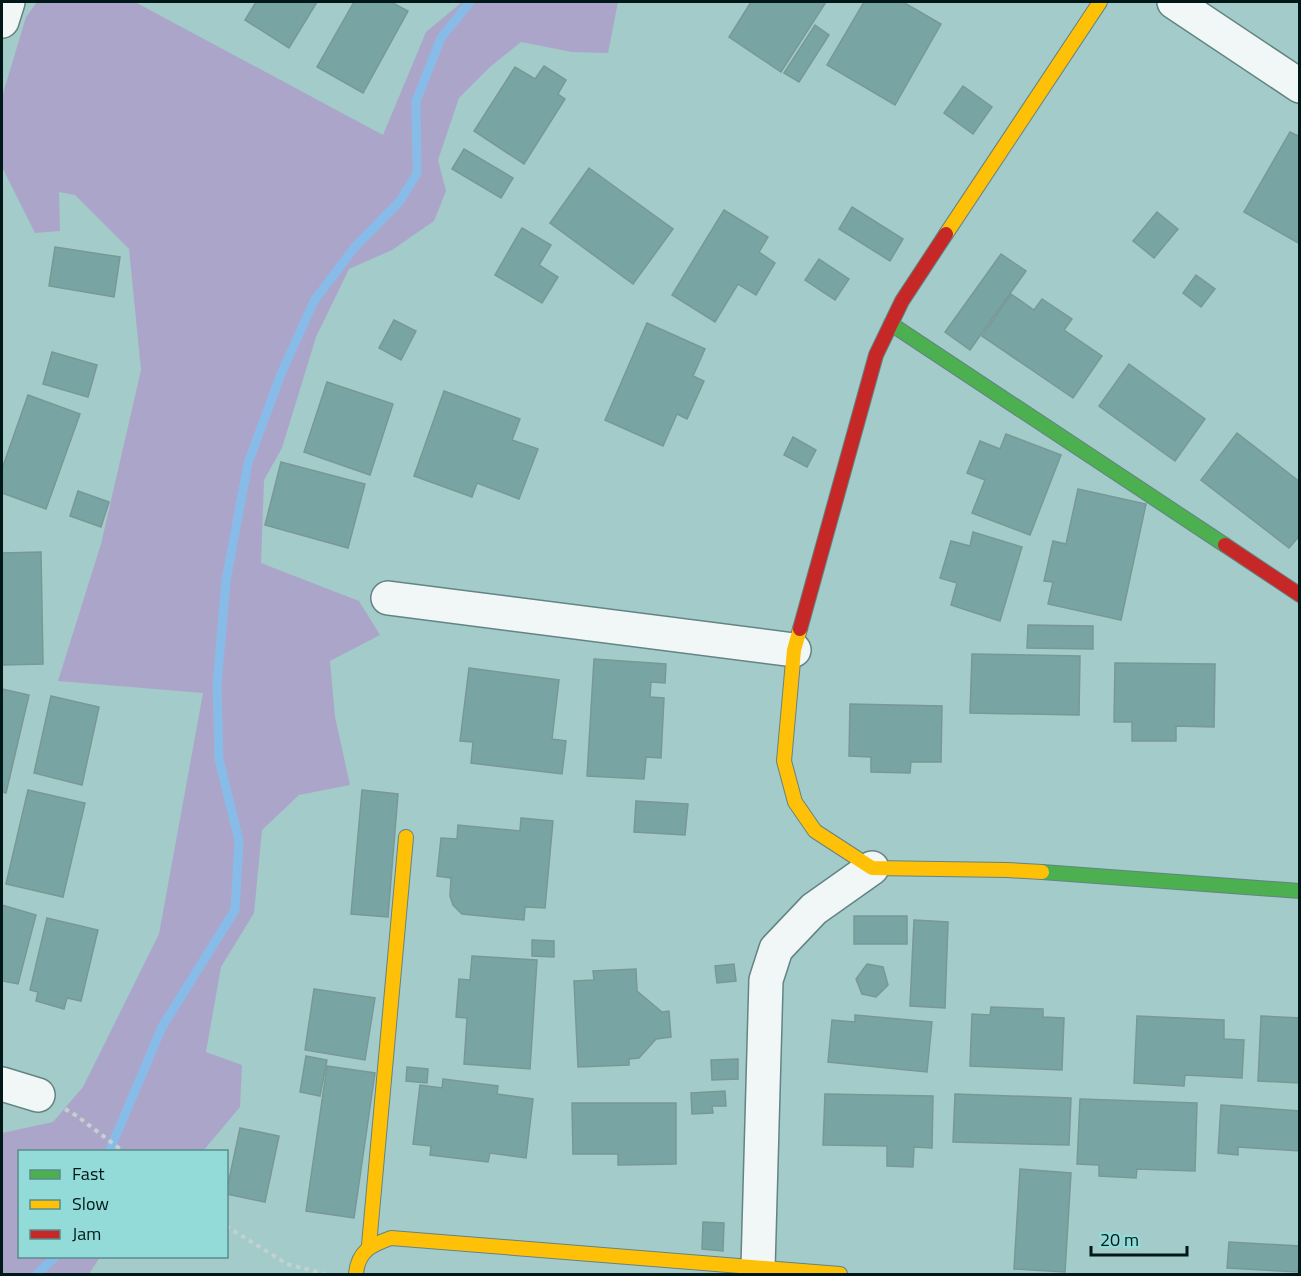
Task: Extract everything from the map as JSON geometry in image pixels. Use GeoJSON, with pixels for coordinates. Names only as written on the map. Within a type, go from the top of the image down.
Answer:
{"type":"FeatureCollection","features":[{"type":"Feature","properties":{"kind":"street"},"geometry":{"type":"LineString","coordinates":[[2,21],[8,2]]}},
{"type":"Feature","properties":{"kind":"street"},"geometry":{"type":"LineString","coordinates":[[1100,2],[902,301],[876,355],[794,650],[784,760],[795,802],[815,831],[872,868],[1007,870],[1299,891]]}},
{"type":"Feature","properties":{"kind":"street"},"geometry":{"type":"LineString","coordinates":[[1174,2],[1299,86]]}},
{"type":"Feature","properties":{"kind":"street"},"geometry":{"type":"LineString","coordinates":[[891,324],[1299,595]]}},
{"type":"Feature","properties":{"kind":"street"},"geometry":{"type":"LineString","coordinates":[[388,598],[794,650]]}},
{"type":"Feature","properties":{"kind":"street"},"geometry":{"type":"LineString","coordinates":[[356,1275],[356,1262],[369,1245],[406,837]]}},
{"type":"Feature","properties":{"kind":"street"},"geometry":{"type":"LineString","coordinates":[[758,1268],[765,980],[776,949],[806,917],[872,868]]}},
{"type":"Feature","properties":{"kind":"street"},"geometry":{"type":"LineString","coordinates":[[2,1084],[38,1095]]}},
{"type":"Feature","properties":{"kind":"street"},"geometry":{"type":"LineString","coordinates":[[369,1245],[392,1238],[840,1275]]}},
{"type":"Feature","properties":{"kind":"path"},"geometry":{"type":"LineString","coordinates":[[77,1116],[120,1150]]}},
{"type":"Feature","properties":{"kind":"path"},"geometry":{"type":"LineString","coordinates":[[228,1227],[286,1264],[326,1275]]}},
{"type":"Feature","properties":{"kind":"shaded area"},"geometry":{"type":"Polygon","coordinates":[[[37,2],[135,2],[383,135],[426,32],[462,2],[618,2],[608,53],[572,52],[521,42],[490,67],[459,98],[438,160],[446,191],[434,221],[392,250],[349,269],[316,337],[282,448],[264,480],[261,563],[359,601],[380,635],[330,661],[335,717],[350,785],[299,795],[262,830],[254,913],[221,967],[206,1052],[242,1065],[240,1107],[204,1150],[18,1150],[18,1258],[99,1258],[89,1274],[2,1274],[2,1133],[53,1122],[83,1087],[159,934],[203,693],[58,681],[101,544],[141,370],[129,249],[75,195],[59,192],[60,231],[35,233],[2,167],[2,97],[26,17],[37,2]]]}},
{"type":"Feature","properties":{"kind":"building"},"geometry":{"type":"Polygon","coordinates":[[[256,2],[317,2],[289,48],[245,20],[256,2]]]}},
{"type":"Feature","properties":{"kind":"building"},"geometry":{"type":"Polygon","coordinates":[[[354,2],[391,2],[408,11],[363,93],[317,67],[354,2]]]}},
{"type":"Feature","properties":{"kind":"building"},"geometry":{"type":"Polygon","coordinates":[[[751,2],[826,2],[781,72],[729,37],[751,2]]]}},
{"type":"Feature","properties":{"kind":"building"},"geometry":{"type":"Polygon","coordinates":[[[864,2],[903,2],[941,24],[895,105],[827,65],[864,2]]]}},
{"type":"Feature","properties":{"kind":"building"},"geometry":{"type":"Polygon","coordinates":[[[815,25],[829,35],[799,82],[784,73],[815,25]]]}},
{"type":"Feature","properties":{"kind":"building"},"geometry":{"type":"Polygon","coordinates":[[[544,66],[566,80],[558,94],[565,99],[524,164],[474,131],[515,67],[535,79],[544,66]]]}},
{"type":"Feature","properties":{"kind":"building"},"geometry":{"type":"Polygon","coordinates":[[[963,86],[992,107],[973,134],[944,113],[963,86]]]}},
{"type":"Feature","properties":{"kind":"building"},"geometry":{"type":"Polygon","coordinates":[[[1290,132],[1300,137],[1300,244],[1244,212],[1290,132]]]}},
{"type":"Feature","properties":{"kind":"building"},"geometry":{"type":"Polygon","coordinates":[[[464,149],[513,178],[501,198],[452,169],[464,149]]]}},
{"type":"Feature","properties":{"kind":"building"},"geometry":{"type":"Polygon","coordinates":[[[589,168],[673,229],[633,284],[550,223],[589,168]]]}},
{"type":"Feature","properties":{"kind":"building"},"geometry":{"type":"Polygon","coordinates":[[[852,207],[903,239],[890,261],[839,229],[852,207]]]}},
{"type":"Feature","properties":{"kind":"building"},"geometry":{"type":"Polygon","coordinates":[[[724,210],[768,237],[759,252],[775,263],[756,295],[738,284],[715,322],[672,295],[724,210]]]}},
{"type":"Feature","properties":{"kind":"building"},"geometry":{"type":"Polygon","coordinates":[[[1157,212],[1178,229],[1154,258],[1133,241],[1157,212]]]}},
{"type":"Feature","properties":{"kind":"building"},"geometry":{"type":"Polygon","coordinates":[[[522,228],[551,245],[539,265],[558,277],[542,303],[495,275],[522,228]]]}},
{"type":"Feature","properties":{"kind":"building"},"geometry":{"type":"Polygon","coordinates":[[[55,247],[120,257],[114,297],[49,286],[55,247]]]}},
{"type":"Feature","properties":{"kind":"building"},"geometry":{"type":"Polygon","coordinates":[[[1001,254],[1026,271],[970,350],[945,332],[1001,254]]]}},
{"type":"Feature","properties":{"kind":"building"},"geometry":{"type":"Polygon","coordinates":[[[819,259],[849,279],[835,300],[805,280],[819,259]]]}},
{"type":"Feature","properties":{"kind":"building"},"geometry":{"type":"Polygon","coordinates":[[[1196,275],[1215,289],[1201,307],[1183,293],[1196,275]]]}},
{"type":"Feature","properties":{"kind":"building"},"geometry":{"type":"Polygon","coordinates":[[[1011,294],[1034,310],[1042,299],[1072,319],[1064,330],[1102,356],[1073,398],[982,336],[1011,294]]]}},
{"type":"Feature","properties":{"kind":"building"},"geometry":{"type":"Polygon","coordinates":[[[394,320],[416,331],[401,360],[379,348],[394,320]]]}},
{"type":"Feature","properties":{"kind":"building"},"geometry":{"type":"Polygon","coordinates":[[[647,323],[705,349],[693,376],[704,381],[687,419],[677,414],[663,446],[605,420],[647,323]]]}},
{"type":"Feature","properties":{"kind":"building"},"geometry":{"type":"Polygon","coordinates":[[[52,352],[97,365],[88,397],[43,384],[52,352]]]}},
{"type":"Feature","properties":{"kind":"building"},"geometry":{"type":"Polygon","coordinates":[[[1129,364],[1205,419],[1175,461],[1099,406],[1129,364]]]}},
{"type":"Feature","properties":{"kind":"building"},"geometry":{"type":"Polygon","coordinates":[[[327,382],[393,404],[370,475],[304,452],[327,382]]]}},
{"type":"Feature","properties":{"kind":"building"},"geometry":{"type":"Polygon","coordinates":[[[444,391],[520,419],[512,440],[538,449],[519,499],[477,483],[472,497],[414,476],[444,391]]]}},
{"type":"Feature","properties":{"kind":"building"},"geometry":{"type":"Polygon","coordinates":[[[28,395],[80,414],[46,509],[2,493],[2,469],[28,395]]]}},
{"type":"Feature","properties":{"kind":"building"},"geometry":{"type":"Polygon","coordinates":[[[1237,433],[1300,482],[1300,535],[1289,548],[1201,480],[1237,433]]]}},
{"type":"Feature","properties":{"kind":"building"},"geometry":{"type":"Polygon","coordinates":[[[1006,434],[1061,455],[1030,535],[972,513],[985,480],[967,473],[980,441],[1000,449],[1006,434]]]}},
{"type":"Feature","properties":{"kind":"building"},"geometry":{"type":"Polygon","coordinates":[[[793,437],[816,450],[807,467],[784,455],[793,437]]]}},
{"type":"Feature","properties":{"kind":"building"},"geometry":{"type":"Polygon","coordinates":[[[281,462],[365,484],[348,548],[265,525],[281,462]]]}},
{"type":"Feature","properties":{"kind":"building"},"geometry":{"type":"Polygon","coordinates":[[[1078,489],[1146,504],[1121,620],[1048,604],[1053,582],[1044,581],[1053,541],[1066,544],[1078,489]]]}},
{"type":"Feature","properties":{"kind":"building"},"geometry":{"type":"Polygon","coordinates":[[[78,491],[109,502],[101,527],[70,516],[78,491]]]}},
{"type":"Feature","properties":{"kind":"building"},"geometry":{"type":"Polygon","coordinates":[[[973,532],[1022,547],[1000,621],[951,605],[957,583],[940,578],[951,541],[970,546],[973,532]]]}},
{"type":"Feature","properties":{"kind":"building"},"geometry":{"type":"Polygon","coordinates":[[[41,552],[43,664],[2,665],[2,553],[41,552]]]}},
{"type":"Feature","properties":{"kind":"building"},"geometry":{"type":"Polygon","coordinates":[[[1028,625],[1093,626],[1093,649],[1027,648],[1028,625]]]}},
{"type":"Feature","properties":{"kind":"building"},"geometry":{"type":"Polygon","coordinates":[[[972,654],[1080,656],[1079,715],[970,713],[972,654]]]}},
{"type":"Feature","properties":{"kind":"building"},"geometry":{"type":"Polygon","coordinates":[[[594,659],[666,664],[665,683],[651,682],[650,697],[664,698],[661,758],[646,757],[644,779],[587,776],[594,659]]]}},
{"type":"Feature","properties":{"kind":"building"},"geometry":{"type":"Polygon","coordinates":[[[1115,663],[1215,664],[1214,727],[1176,726],[1176,741],[1132,741],[1132,722],[1114,722],[1115,663]]]}},
{"type":"Feature","properties":{"kind":"building"},"geometry":{"type":"Polygon","coordinates":[[[469,668],[559,680],[552,739],[566,741],[562,774],[471,763],[473,742],[460,741],[469,668]]]}},
{"type":"Feature","properties":{"kind":"building"},"geometry":{"type":"Polygon","coordinates":[[[2,689],[29,695],[6,793],[2,792],[2,689]]]}},
{"type":"Feature","properties":{"kind":"building"},"geometry":{"type":"Polygon","coordinates":[[[51,696],[99,707],[82,785],[34,773],[51,696]]]}},
{"type":"Feature","properties":{"kind":"building"},"geometry":{"type":"Polygon","coordinates":[[[850,704],[942,706],[941,762],[911,762],[910,773],[871,772],[871,757],[849,756],[850,704]]]}},
{"type":"Feature","properties":{"kind":"building"},"geometry":{"type":"Polygon","coordinates":[[[28,790],[85,803],[63,897],[6,884],[28,790]]]}},
{"type":"Feature","properties":{"kind":"building"},"geometry":{"type":"Polygon","coordinates":[[[362,790],[398,794],[388,917],[351,914],[362,790]]]}},
{"type":"Feature","properties":{"kind":"building"},"geometry":{"type":"Polygon","coordinates":[[[636,801],[688,804],[685,835],[634,832],[636,801]]]}},
{"type":"Feature","properties":{"kind":"building"},"geometry":{"type":"Polygon","coordinates":[[[521,818],[553,821],[545,908],[525,907],[524,920],[462,914],[453,905],[450,896],[451,878],[437,876],[441,838],[457,839],[458,825],[520,831],[521,818]]]}},
{"type":"Feature","properties":{"kind":"building"},"geometry":{"type":"Polygon","coordinates":[[[2,905],[36,915],[18,984],[2,981],[2,905]]]}},
{"type":"Feature","properties":{"kind":"building"},"geometry":{"type":"Polygon","coordinates":[[[854,916],[907,916],[907,944],[854,944],[854,916]]]}},
{"type":"Feature","properties":{"kind":"building"},"geometry":{"type":"Polygon","coordinates":[[[47,918],[98,930],[81,1001],[67,998],[64,1009],[36,1001],[38,992],[30,990],[47,918]]]}},
{"type":"Feature","properties":{"kind":"building"},"geometry":{"type":"Polygon","coordinates":[[[914,920],[948,922],[945,1008],[910,1006],[914,920]]]}},
{"type":"Feature","properties":{"kind":"building"},"geometry":{"type":"Polygon","coordinates":[[[532,940],[554,941],[554,957],[532,956],[532,940]]]}},
{"type":"Feature","properties":{"kind":"building"},"geometry":{"type":"Polygon","coordinates":[[[472,956],[537,960],[530,1069],[464,1064],[467,1018],[456,1017],[459,979],[470,980],[472,956]]]}},
{"type":"Feature","properties":{"kind":"building"},"geometry":{"type":"Polygon","coordinates":[[[734,964],[736,981],[717,983],[715,966],[734,964]]]}},
{"type":"Feature","properties":{"kind":"building"},"geometry":{"type":"Polygon","coordinates":[[[867,964],[883,967],[888,985],[876,997],[862,994],[856,979],[867,964]]]}},
{"type":"Feature","properties":{"kind":"building"},"geometry":{"type":"Polygon","coordinates":[[[636,969],[637,991],[662,1012],[669,1011],[671,1037],[656,1039],[639,1058],[629,1059],[629,1065],[578,1067],[574,981],[594,980],[593,971],[636,969]]]}},
{"type":"Feature","properties":{"kind":"building"},"geometry":{"type":"Polygon","coordinates":[[[314,989],[375,998],[365,1060],[305,1050],[314,989]]]}},
{"type":"Feature","properties":{"kind":"building"},"geometry":{"type":"Polygon","coordinates":[[[991,1007],[1043,1009],[1043,1017],[1064,1018],[1062,1070],[970,1066],[972,1014],[990,1015],[991,1007]]]}},
{"type":"Feature","properties":{"kind":"building"},"geometry":{"type":"Polygon","coordinates":[[[855,1015],[932,1022],[927,1072],[828,1062],[832,1020],[855,1022],[855,1015]]]}},
{"type":"Feature","properties":{"kind":"building"},"geometry":{"type":"Polygon","coordinates":[[[1137,1016],[1224,1020],[1224,1039],[1244,1040],[1242,1078],[1185,1075],[1184,1086],[1134,1083],[1137,1016]]]}},
{"type":"Feature","properties":{"kind":"building"},"geometry":{"type":"Polygon","coordinates":[[[1261,1016],[1300,1018],[1300,1083],[1258,1081],[1261,1016]]]}},
{"type":"Feature","properties":{"kind":"building"},"geometry":{"type":"Polygon","coordinates":[[[306,1056],[327,1060],[320,1096],[300,1092],[306,1056]]]}},
{"type":"Feature","properties":{"kind":"building"},"geometry":{"type":"Polygon","coordinates":[[[738,1059],[738,1079],[712,1080],[711,1060],[738,1059]]]}},
{"type":"Feature","properties":{"kind":"building"},"geometry":{"type":"Polygon","coordinates":[[[327,1066],[375,1073],[354,1218],[306,1211],[327,1066]]]}},
{"type":"Feature","properties":{"kind":"building"},"geometry":{"type":"Polygon","coordinates":[[[407,1067],[428,1069],[427,1083],[406,1081],[407,1067]]]}},
{"type":"Feature","properties":{"kind":"building"},"geometry":{"type":"Polygon","coordinates":[[[443,1079],[498,1086],[497,1094],[533,1099],[526,1158],[490,1153],[488,1162],[430,1155],[431,1146],[413,1144],[420,1085],[442,1088],[443,1079]]]}},
{"type":"Feature","properties":{"kind":"building"},"geometry":{"type":"Polygon","coordinates":[[[725,1091],[726,1106],[712,1106],[713,1113],[692,1114],[691,1093],[725,1091]]]}},
{"type":"Feature","properties":{"kind":"building"},"geometry":{"type":"Polygon","coordinates":[[[825,1094],[933,1096],[932,1148],[914,1147],[913,1167],[887,1166],[887,1146],[823,1145],[825,1094]]]}},
{"type":"Feature","properties":{"kind":"building"},"geometry":{"type":"Polygon","coordinates":[[[955,1094],[1071,1098],[1069,1145],[953,1142],[955,1094]]]}},
{"type":"Feature","properties":{"kind":"building"},"geometry":{"type":"Polygon","coordinates":[[[1080,1099],[1197,1103],[1195,1171],[1137,1169],[1136,1178],[1099,1176],[1099,1165],[1077,1164],[1080,1099]]]}},
{"type":"Feature","properties":{"kind":"building"},"geometry":{"type":"Polygon","coordinates":[[[572,1103],[676,1103],[676,1164],[618,1165],[618,1154],[573,1154],[572,1103]]]}},
{"type":"Feature","properties":{"kind":"building"},"geometry":{"type":"Polygon","coordinates":[[[1221,1105],[1300,1111],[1300,1151],[1238,1147],[1238,1155],[1218,1153],[1221,1105]]]}},
{"type":"Feature","properties":{"kind":"building"},"geometry":{"type":"Polygon","coordinates":[[[240,1128],[279,1136],[265,1202],[228,1194],[240,1128]]]}},
{"type":"Feature","properties":{"kind":"building"},"geometry":{"type":"Polygon","coordinates":[[[1020,1169],[1071,1173],[1065,1272],[1014,1269],[1020,1169]]]}},
{"type":"Feature","properties":{"kind":"building"},"geometry":{"type":"Polygon","coordinates":[[[703,1222],[724,1223],[723,1251],[702,1249],[703,1222]]]}},
{"type":"Feature","properties":{"kind":"building"},"geometry":{"type":"Polygon","coordinates":[[[1229,1242],[1300,1246],[1298,1272],[1227,1268],[1229,1242]]]}},
{"type":"Feature","properties":{"kind":"waterway"},"geometry":{"type":"LineString","coordinates":[[110,1150],[162,1027],[235,910],[239,841],[219,759],[217,685],[226,581],[248,463],[281,374],[314,301],[354,248],[400,201],[417,173],[416,101],[441,38],[470,2]]}},
{"type":"Feature","properties":{"kind":"waterway"},"geometry":{"type":"LineString","coordinates":[[37,1274],[54,1258]]}},
{"type":"Feature","properties":{"kind":"traffic: fast"},"geometry":{"type":"LineString","coordinates":[[891,324],[1225,545]]}},
{"type":"Feature","properties":{"kind":"traffic: fast"},"geometry":{"type":"LineString","coordinates":[[1042,872],[1300,891]]}},
{"type":"Feature","properties":{"kind":"traffic: slow"},"geometry":{"type":"LineString","coordinates":[[946,234],[1100,2]]}},
{"type":"Feature","properties":{"kind":"traffic: slow"},"geometry":{"type":"LineString","coordinates":[[800,629],[794,650],[784,761],[795,802],[815,831],[872,868],[1042,872]]}},
{"type":"Feature","properties":{"kind":"traffic: slow"},"geometry":{"type":"LineString","coordinates":[[369,1245],[406,837]]}},
{"type":"Feature","properties":{"kind":"traffic: slow"},"geometry":{"type":"LineString","coordinates":[[356,1274],[363,1254],[377,1243],[391,1238],[840,1274]]}},
{"type":"Feature","properties":{"kind":"traffic: jam"},"geometry":{"type":"LineString","coordinates":[[800,629],[876,355],[902,301],[946,234]]}},
{"type":"Feature","properties":{"kind":"traffic: jam"},"geometry":{"type":"LineString","coordinates":[[1225,545],[1300,595]]}}]}
